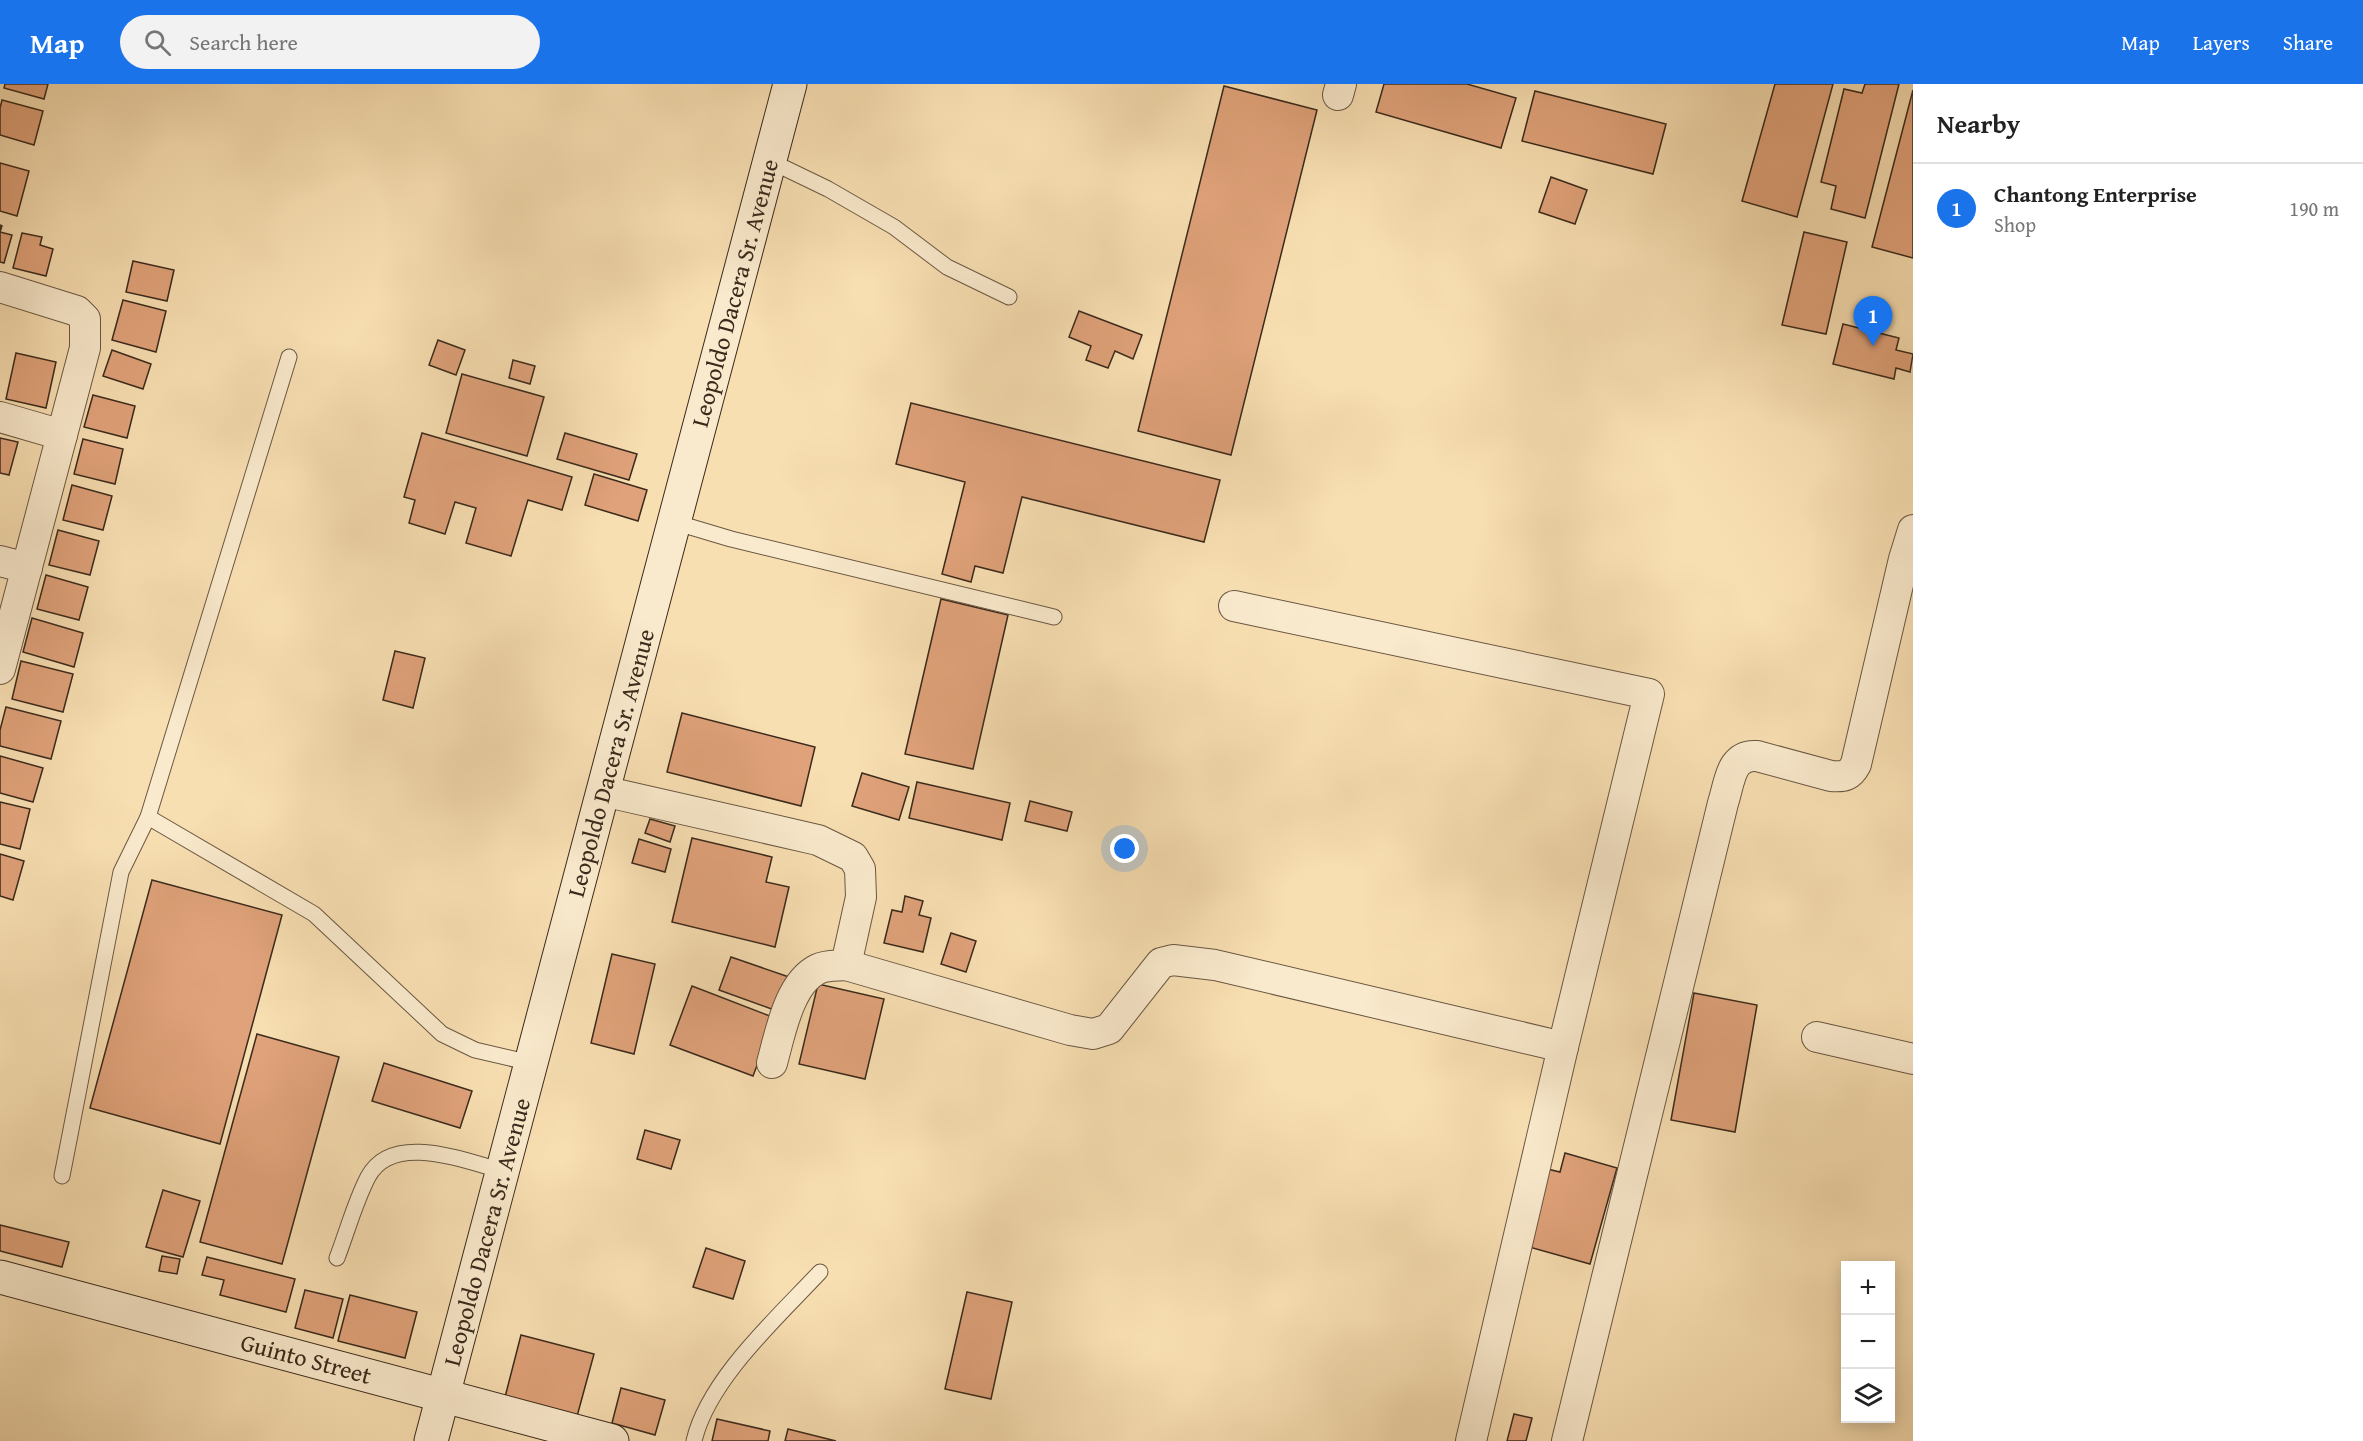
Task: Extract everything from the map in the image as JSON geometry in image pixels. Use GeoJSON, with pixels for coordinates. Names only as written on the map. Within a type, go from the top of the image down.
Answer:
{"type":"FeatureCollection","features":[{"type":"Feature","properties":{"kind":"main road","name":"Leopoldo Dacera Sr. Avenue"},"geometry":{"type":"LineString","coordinates":[[431,1441],[790,84]]}},
{"type":"Feature","properties":{"kind":"main road","name":"Guinto Street"},"geometry":{"type":"LineString","coordinates":[[0,1277],[612,1441]]}},
{"type":"Feature","properties":{"kind":"street"},"geometry":{"type":"LineString","coordinates":[[0,287],[77,310],[85,319],[85,348],[62,435],[14,565],[0,669]]}},
{"type":"Feature","properties":{"kind":"street"},"geometry":{"type":"LineString","coordinates":[[0,417],[62,435]]}},
{"type":"Feature","properties":{"kind":"street"},"geometry":{"type":"LineString","coordinates":[[1567,1441],[1722,803],[1737,761],[1746,755],[1757,756],[1831,776],[1844,777],[1852,772],[1856,764],[1904,559],[1913,530]]}},
{"type":"Feature","properties":{"kind":"street"},"geometry":{"type":"LineString","coordinates":[[1234,606],[1649,694],[1563,1047],[1471,1441]]}},
{"type":"Feature","properties":{"kind":"street"},"geometry":{"type":"LineString","coordinates":[[603,791],[818,840],[853,856],[860,869],[861,897],[846,965]]}},
{"type":"Feature","properties":{"kind":"street"},"geometry":{"type":"LineString","coordinates":[[772,1063],[786,1014],[805,978],[820,968],[846,965],[1070,1030],[1093,1034],[1109,1029],[1124,1013],[1161,963],[1173,960],[1215,965],[1563,1047]]}},
{"type":"Feature","properties":{"kind":"street"},"geometry":{"type":"LineString","coordinates":[[1817,1037],[1913,1059]]}},
{"type":"Feature","properties":{"kind":"lane"},"geometry":{"type":"LineString","coordinates":[[770,161],[828,189],[894,227],[947,267],[1009,297]]}},
{"type":"Feature","properties":{"kind":"lane"},"geometry":{"type":"LineString","coordinates":[[62,1176],[121,872],[148,817],[289,357]]}},
{"type":"Feature","properties":{"kind":"lane"},"geometry":{"type":"LineString","coordinates":[[675,522],[731,539],[1054,617]]}},
{"type":"Feature","properties":{"kind":"lane"},"geometry":{"type":"LineString","coordinates":[[148,817],[314,914],[442,1034],[475,1050],[531,1063]]}},
{"type":"Feature","properties":{"kind":"lane"},"geometry":{"type":"LineString","coordinates":[[337,1258],[368,1175],[389,1155],[411,1150],[448,1156],[503,1171]]}},
{"type":"Feature","properties":{"kind":"lane"},"geometry":{"type":"LineString","coordinates":[[694,1441],[705,1408],[714,1394],[744,1355],[820,1272]]}},
{"type":"Feature","properties":{"kind":"building"},"geometry":{"type":"Polygon","coordinates":[[[5,84],[48,84],[44,99],[4,88],[5,84]]]}},
{"type":"Feature","properties":{"kind":"building"},"geometry":{"type":"Polygon","coordinates":[[[1384,84],[1467,84],[1516,98],[1501,148],[1376,112],[1384,84]]]}},
{"type":"Feature","properties":{"kind":"building"},"geometry":{"type":"Polygon","coordinates":[[[1775,84],[1833,84],[1797,217],[1742,201],[1775,84]]]}},
{"type":"Feature","properties":{"kind":"building"},"geometry":{"type":"Polygon","coordinates":[[[1865,84],[1899,84],[1865,218],[1831,209],[1836,186],[1821,182],[1844,89],[1862,93],[1865,84]]]}},
{"type":"Feature","properties":{"kind":"building"},"geometry":{"type":"Polygon","coordinates":[[[1224,86],[1317,110],[1231,455],[1138,431],[1224,86]]]}},
{"type":"Feature","properties":{"kind":"building"},"geometry":{"type":"Polygon","coordinates":[[[1913,90],[1913,258],[1872,247],[1913,90]]]}},
{"type":"Feature","properties":{"kind":"building"},"geometry":{"type":"Polygon","coordinates":[[[1535,91],[1666,124],[1653,174],[1522,141],[1535,91]]]}},
{"type":"Feature","properties":{"kind":"building"},"geometry":{"type":"Polygon","coordinates":[[[2,100],[43,111],[34,145],[0,135],[2,100]]]}},
{"type":"Feature","properties":{"kind":"building"},"geometry":{"type":"Polygon","coordinates":[[[0,163],[29,171],[17,216],[0,211],[0,163]]]}},
{"type":"Feature","properties":{"kind":"building"},"geometry":{"type":"Polygon","coordinates":[[[1551,177],[1587,190],[1575,224],[1539,212],[1551,177]]]}},
{"type":"Feature","properties":{"kind":"building"},"geometry":{"type":"Polygon","coordinates":[[[0,232],[12,235],[4,263],[0,262],[0,232]]]}},
{"type":"Feature","properties":{"kind":"building"},"geometry":{"type":"Polygon","coordinates":[[[1804,232],[1847,242],[1826,334],[1782,325],[1804,232]]]}},
{"type":"Feature","properties":{"kind":"building"},"geometry":{"type":"Polygon","coordinates":[[[22,233],[42,237],[40,245],[53,249],[46,276],[13,268],[22,233]]]}},
{"type":"Feature","properties":{"kind":"building"},"geometry":{"type":"Polygon","coordinates":[[[133,261],[174,270],[167,301],[126,292],[133,261]]]}},
{"type":"Feature","properties":{"kind":"building"},"geometry":{"type":"Polygon","coordinates":[[[123,300],[166,311],[156,352],[112,340],[123,300]]]}},
{"type":"Feature","properties":{"kind":"building"},"geometry":{"type":"Polygon","coordinates":[[[1079,311],[1142,335],[1133,359],[1115,351],[1108,368],[1086,360],[1091,346],[1069,337],[1079,311]]]}},
{"type":"Feature","properties":{"kind":"building"},"geometry":{"type":"Polygon","coordinates":[[[1843,324],[1899,338],[1896,350],[1913,354],[1910,372],[1896,368],[1894,379],[1833,364],[1843,324]]]}},
{"type":"Feature","properties":{"kind":"building"},"geometry":{"type":"Polygon","coordinates":[[[438,340],[465,350],[456,375],[429,365],[438,340]]]}},
{"type":"Feature","properties":{"kind":"building"},"geometry":{"type":"Polygon","coordinates":[[[112,350],[151,364],[143,389],[103,376],[112,350]]]}},
{"type":"Feature","properties":{"kind":"building"},"geometry":{"type":"Polygon","coordinates":[[[16,353],[56,362],[46,408],[6,399],[16,353]]]}},
{"type":"Feature","properties":{"kind":"building"},"geometry":{"type":"Polygon","coordinates":[[[513,360],[535,366],[530,384],[509,378],[513,360]]]}},
{"type":"Feature","properties":{"kind":"building"},"geometry":{"type":"Polygon","coordinates":[[[462,374],[544,397],[527,456],[446,433],[462,374]]]}},
{"type":"Feature","properties":{"kind":"building"},"geometry":{"type":"Polygon","coordinates":[[[93,395],[135,406],[127,438],[84,427],[93,395]]]}},
{"type":"Feature","properties":{"kind":"building"},"geometry":{"type":"Polygon","coordinates":[[[911,403],[1220,480],[1204,542],[1022,497],[1003,573],[975,566],[971,582],[942,574],[965,482],[896,464],[911,403]]]}},
{"type":"Feature","properties":{"kind":"building"},"geometry":{"type":"Polygon","coordinates":[[[422,433],[572,477],[562,510],[528,500],[511,556],[466,543],[476,508],[455,502],[445,534],[409,523],[415,500],[404,497],[422,433]]]}},
{"type":"Feature","properties":{"kind":"building"},"geometry":{"type":"Polygon","coordinates":[[[565,433],[637,454],[629,480],[557,459],[565,433]]]}},
{"type":"Feature","properties":{"kind":"building"},"geometry":{"type":"Polygon","coordinates":[[[0,438],[18,442],[9,475],[0,473],[0,438]]]}},
{"type":"Feature","properties":{"kind":"building"},"geometry":{"type":"Polygon","coordinates":[[[83,439],[123,449],[115,484],[74,474],[83,439]]]}},
{"type":"Feature","properties":{"kind":"building"},"geometry":{"type":"Polygon","coordinates":[[[594,474],[647,490],[638,521],[585,505],[594,474]]]}},
{"type":"Feature","properties":{"kind":"building"},"geometry":{"type":"Polygon","coordinates":[[[72,485],[112,496],[103,530],[63,520],[72,485]]]}},
{"type":"Feature","properties":{"kind":"building"},"geometry":{"type":"Polygon","coordinates":[[[58,530],[99,541],[90,575],[49,565],[58,530]]]}},
{"type":"Feature","properties":{"kind":"building"},"geometry":{"type":"Polygon","coordinates":[[[46,575],[88,587],[79,620],[37,609],[46,575]]]}},
{"type":"Feature","properties":{"kind":"building"},"geometry":{"type":"Polygon","coordinates":[[[941,599],[1008,615],[973,769],[905,754],[941,599]]]}},
{"type":"Feature","properties":{"kind":"building"},"geometry":{"type":"Polygon","coordinates":[[[32,618],[83,633],[74,667],[23,652],[32,618]]]}},
{"type":"Feature","properties":{"kind":"building"},"geometry":{"type":"Polygon","coordinates":[[[395,651],[425,658],[413,708],[383,700],[395,651]]]}},
{"type":"Feature","properties":{"kind":"building"},"geometry":{"type":"Polygon","coordinates":[[[21,661],[73,674],[63,712],[12,699],[21,661]]]}},
{"type":"Feature","properties":{"kind":"building"},"geometry":{"type":"Polygon","coordinates":[[[6,707],[61,721],[51,759],[0,746],[0,730],[6,707]]]}},
{"type":"Feature","properties":{"kind":"building"},"geometry":{"type":"Polygon","coordinates":[[[682,713],[815,747],[801,806],[667,772],[682,713]]]}},
{"type":"Feature","properties":{"kind":"building"},"geometry":{"type":"Polygon","coordinates":[[[0,756],[43,768],[33,802],[0,793],[0,756]]]}},
{"type":"Feature","properties":{"kind":"building"},"geometry":{"type":"Polygon","coordinates":[[[862,773],[909,787],[899,820],[852,806],[862,773]]]}},
{"type":"Feature","properties":{"kind":"building"},"geometry":{"type":"Polygon","coordinates":[[[917,782],[1010,803],[1002,840],[909,818],[917,782]]]}},
{"type":"Feature","properties":{"kind":"building"},"geometry":{"type":"Polygon","coordinates":[[[1030,801],[1072,812],[1067,831],[1025,821],[1030,801]]]}},
{"type":"Feature","properties":{"kind":"building"},"geometry":{"type":"Polygon","coordinates":[[[0,802],[30,809],[20,849],[0,844],[0,802]]]}},
{"type":"Feature","properties":{"kind":"building"},"geometry":{"type":"Polygon","coordinates":[[[650,819],[675,826],[670,842],[645,833],[650,819]]]}},
{"type":"Feature","properties":{"kind":"building"},"geometry":{"type":"Polygon","coordinates":[[[692,838],[772,857],[766,882],[789,887],[775,947],[672,922],[692,838]]]}},
{"type":"Feature","properties":{"kind":"building"},"geometry":{"type":"Polygon","coordinates":[[[639,839],[671,849],[665,872],[632,863],[639,839]]]}},
{"type":"Feature","properties":{"kind":"building"},"geometry":{"type":"Polygon","coordinates":[[[0,854],[24,861],[13,900],[0,896],[0,854]]]}},
{"type":"Feature","properties":{"kind":"building"},"geometry":{"type":"Polygon","coordinates":[[[152,880],[282,915],[220,1144],[90,1108],[152,880]]]}},
{"type":"Feature","properties":{"kind":"building"},"geometry":{"type":"Polygon","coordinates":[[[905,896],[923,901],[919,915],[931,918],[923,952],[884,943],[892,910],[902,912],[905,896]]]}},
{"type":"Feature","properties":{"kind":"building"},"geometry":{"type":"Polygon","coordinates":[[[951,933],[976,941],[966,972],[941,964],[951,933]]]}},
{"type":"Feature","properties":{"kind":"building"},"geometry":{"type":"Polygon","coordinates":[[[612,954],[655,964],[634,1054],[591,1043],[612,954]]]}},
{"type":"Feature","properties":{"kind":"building"},"geometry":{"type":"Polygon","coordinates":[[[731,957],[789,977],[777,1011],[719,990],[731,957]]]}},
{"type":"Feature","properties":{"kind":"building"},"geometry":{"type":"Polygon","coordinates":[[[818,984],[884,999],[865,1079],[799,1064],[818,984]]]}},
{"type":"Feature","properties":{"kind":"building"},"geometry":{"type":"Polygon","coordinates":[[[692,986],[775,1018],[753,1076],[670,1045],[692,986]]]}},
{"type":"Feature","properties":{"kind":"building"},"geometry":{"type":"Polygon","coordinates":[[[1694,993],[1757,1005],[1735,1132],[1671,1120],[1694,993]]]}},
{"type":"Feature","properties":{"kind":"building"},"geometry":{"type":"Polygon","coordinates":[[[257,1034],[339,1057],[282,1264],[200,1242],[257,1034]]]}},
{"type":"Feature","properties":{"kind":"building"},"geometry":{"type":"Polygon","coordinates":[[[384,1063],[472,1091],[460,1128],[372,1101],[384,1063]]]}},
{"type":"Feature","properties":{"kind":"building"},"geometry":{"type":"Polygon","coordinates":[[[645,1130],[680,1140],[671,1169],[637,1159],[645,1130]]]}},
{"type":"Feature","properties":{"kind":"building"},"geometry":{"type":"Polygon","coordinates":[[[1565,1153],[1617,1168],[1590,1264],[1522,1245],[1543,1168],[1560,1172],[1565,1153]]]}},
{"type":"Feature","properties":{"kind":"building"},"geometry":{"type":"Polygon","coordinates":[[[163,1190],[200,1201],[183,1257],[146,1247],[163,1190]]]}},
{"type":"Feature","properties":{"kind":"building"},"geometry":{"type":"Polygon","coordinates":[[[0,1225],[69,1242],[62,1267],[0,1251],[0,1225]]]}},
{"type":"Feature","properties":{"kind":"building"},"geometry":{"type":"Polygon","coordinates":[[[706,1248],[745,1261],[733,1299],[693,1287],[706,1248]]]}},
{"type":"Feature","properties":{"kind":"building"},"geometry":{"type":"Polygon","coordinates":[[[162,1256],[180,1259],[177,1274],[159,1271],[162,1256]]]}},
{"type":"Feature","properties":{"kind":"building"},"geometry":{"type":"Polygon","coordinates":[[[207,1257],[295,1279],[286,1312],[220,1295],[224,1280],[202,1275],[207,1257]]]}},
{"type":"Feature","properties":{"kind":"building"},"geometry":{"type":"Polygon","coordinates":[[[305,1290],[343,1299],[333,1338],[295,1328],[305,1290]]]}},
{"type":"Feature","properties":{"kind":"building"},"geometry":{"type":"Polygon","coordinates":[[[967,1292],[1012,1302],[991,1399],[945,1389],[967,1292]]]}},
{"type":"Feature","properties":{"kind":"building"},"geometry":{"type":"Polygon","coordinates":[[[350,1295],[417,1312],[405,1358],[338,1341],[350,1295]]]}},
{"type":"Feature","properties":{"kind":"building"},"geometry":{"type":"Polygon","coordinates":[[[521,1335],[594,1354],[576,1420],[504,1401],[521,1335]]]}},
{"type":"Feature","properties":{"kind":"building"},"geometry":{"type":"Polygon","coordinates":[[[621,1388],[665,1400],[655,1435],[612,1423],[621,1388]]]}},
{"type":"Feature","properties":{"kind":"building"},"geometry":{"type":"Polygon","coordinates":[[[1514,1414],[1532,1418],[1526,1441],[1507,1441],[1514,1414]]]}},
{"type":"Feature","properties":{"kind":"building"},"geometry":{"type":"Polygon","coordinates":[[[717,1419],[770,1431],[768,1441],[712,1441],[717,1419]]]}},
{"type":"Feature","properties":{"kind":"building"},"geometry":{"type":"Polygon","coordinates":[[[788,1429],[836,1441],[785,1441],[788,1429]]]}},
{"type":"Feature","properties":{"kind":"place","name":"Chantong Enterprise"},"geometry":{"type":"Point","coordinates":[1873,346]}}]}
